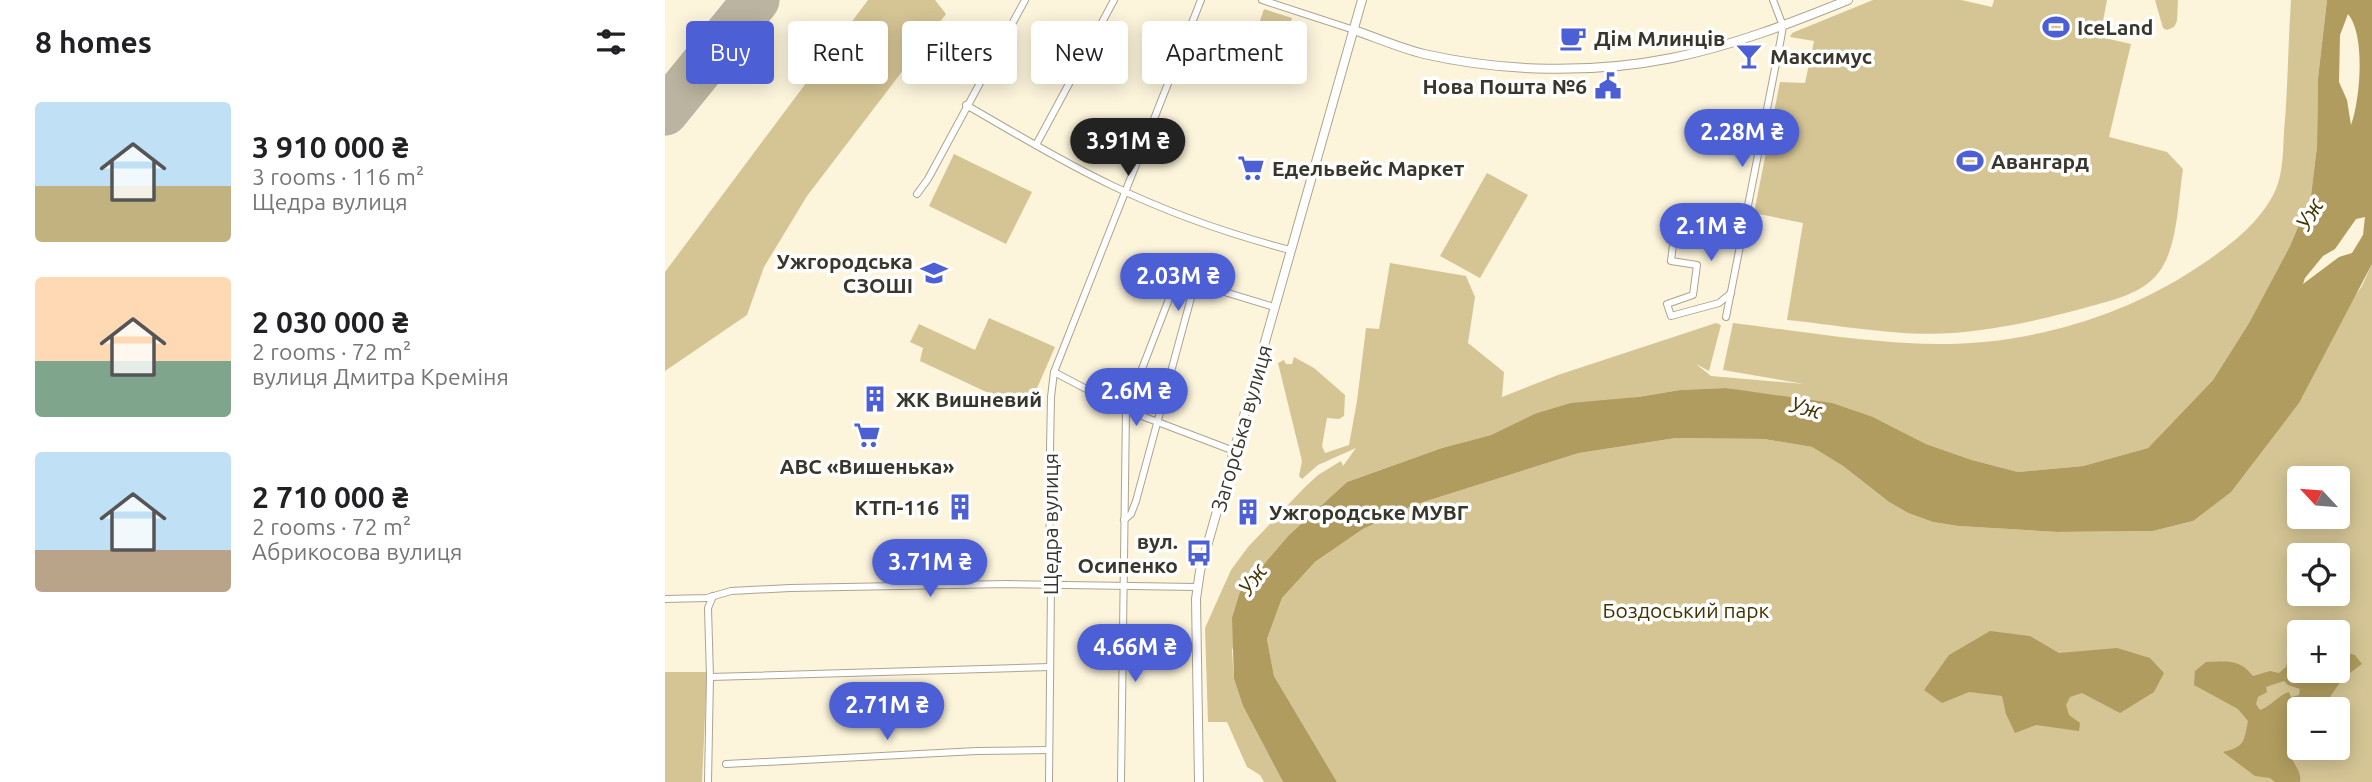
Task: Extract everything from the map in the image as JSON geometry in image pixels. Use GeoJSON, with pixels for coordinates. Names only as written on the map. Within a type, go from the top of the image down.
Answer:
{"type":"FeatureCollection","features":[{"type":"Feature","properties":{"kind":"street"},"geometry":{"type":"LineString","coordinates":[[917,194],[928,179],[1025,0]]}},
{"type":"Feature","properties":{"kind":"street"},"geometry":{"type":"LineString","coordinates":[[1036,145],[1114,0]]}},
{"type":"Feature","properties":{"kind":"street","name":"Щедра вулиця"},"geometry":{"type":"LineString","coordinates":[[1049,782],[1049,476],[1054,372],[1201,0]]}},
{"type":"Feature","properties":{"kind":"street"},"geometry":{"type":"LineString","coordinates":[[1262,0],[1399,47],[1441,57],[1499,65],[1574,68],[1616,66],[1674,58],[1783,26],[1848,0]]}},
{"type":"Feature","properties":{"kind":"street","name":"Загорська вулиця"},"geometry":{"type":"LineString","coordinates":[[1199,782],[1198,587],[1362,0]]}},
{"type":"Feature","properties":{"kind":"street"},"geometry":{"type":"LineString","coordinates":[[1726,317],[1783,26],[1773,0]]}},
{"type":"Feature","properties":{"kind":"street"},"geometry":{"type":"LineString","coordinates":[[966,105],[1126,192],[1210,226],[1290,250]]}},
{"type":"Feature","properties":{"kind":"street"},"geometry":{"type":"LineString","coordinates":[[1731,293],[1719,303],[1671,316],[1667,304],[1693,295],[1697,265],[1671,261],[1674,237],[1741,244]]}},
{"type":"Feature","properties":{"kind":"street"},"geometry":{"type":"LineString","coordinates":[[1121,782],[1126,410],[1175,285],[1185,280],[1275,307]]}},
{"type":"Feature","properties":{"kind":"street"},"geometry":{"type":"LineString","coordinates":[[1124,520],[1131,514],[1136,500],[1195,283]]}},
{"type":"Feature","properties":{"kind":"street"},"geometry":{"type":"LineString","coordinates":[[1054,372],[1126,410],[1234,451]]}},
{"type":"Feature","properties":{"kind":"street"},"geometry":{"type":"LineString","coordinates":[[665,598],[713,596],[750,589],[1007,584],[1198,587]]}},
{"type":"Feature","properties":{"kind":"street"},"geometry":{"type":"LineString","coordinates":[[708,782],[708,608],[713,596]]}},
{"type":"Feature","properties":{"kind":"street"},"geometry":{"type":"LineString","coordinates":[[710,677],[1050,667]]}},
{"type":"Feature","properties":{"kind":"street"},"geometry":{"type":"LineString","coordinates":[[726,764],[1049,750]]}},
{"type":"Feature","properties":{"kind":"green space"},"geometry":{"type":"Polygon","coordinates":[[[868,0],[935,0],[946,14],[941,21],[902,21],[902,72],[807,196],[764,267],[747,315],[665,371],[665,272],[805,84],[888,84],[888,21],[852,21],[868,0]]]}},
{"type":"Feature","properties":{"kind":"green space","name":"Авангард"},"geometry":{"type":"Polygon","coordinates":[[[1873,0],[1961,0],[1992,7],[1994,0],[2107,0],[2100,37],[2131,44],[2109,137],[2167,152],[2183,169],[2174,237],[2165,262],[2152,280],[2136,291],[2107,302],[2038,320],[1969,332],[1912,333],[1787,320],[1803,223],[1754,213],[1780,82],[1805,83],[1814,41],[1790,37],[1792,33],[1873,0]]]}},
{"type":"Feature","properties":{"kind":"green space"},"geometry":{"type":"Polygon","coordinates":[[[2155,0],[2178,0],[2174,27],[2167,30],[2163,28],[2155,0]]]}},
{"type":"Feature","properties":{"kind":"green space"},"geometry":{"type":"Polygon","coordinates":[[[2291,0],[2327,0],[2318,78],[2317,146],[2311,196],[2290,246],[2249,323],[2213,380],[2148,448],[2083,466],[2018,472],[1926,444],[1873,417],[1726,388],[1680,390],[1534,414],[1491,435],[1442,448],[1347,482],[1290,534],[1232,650],[1234,679],[1243,706],[1283,782],[1264,782],[1260,775],[1247,767],[1227,722],[1208,722],[1205,628],[1231,570],[1248,547],[1304,488],[1318,475],[1341,461],[1343,466],[1356,448],[1318,465],[1302,479],[1299,476],[1302,461],[1278,363],[1284,360],[1286,364],[1292,364],[1294,357],[1314,368],[1345,395],[1344,416],[1339,419],[1327,418],[1322,446],[1325,453],[1349,445],[1366,328],[1379,329],[1390,263],[1466,276],[1475,297],[1468,343],[1504,372],[1502,397],[1558,375],[1716,323],[1721,325],[1709,371],[1696,364],[1711,376],[1804,384],[1723,370],[1733,323],[1863,340],[1945,344],[2021,337],[2059,329],[2096,318],[2166,287],[2221,251],[2262,213],[2276,189],[2281,169],[2291,0]]]}},
{"type":"Feature","properties":{"kind":"green space"},"geometry":{"type":"Polygon","coordinates":[[[1264,9],[1292,18],[1291,21],[1260,21],[1264,9]]]}},
{"type":"Feature","properties":{"kind":"green space"},"geometry":{"type":"Polygon","coordinates":[[[954,154],[1032,192],[1006,244],[929,206],[954,154]]]}},
{"type":"Feature","properties":{"kind":"green space"},"geometry":{"type":"Polygon","coordinates":[[[1487,173],[1528,195],[1480,278],[1440,256],[1487,173]]]}},
{"type":"Feature","properties":{"kind":"green space","name":"Боздоський парк"},"geometry":{"type":"Polygon","coordinates":[[[2372,264],[2372,782],[1337,782],[1274,676],[1267,639],[1282,598],[1315,562],[1363,529],[1414,505],[1579,453],[1676,438],[1764,439],[1812,447],[1843,466],[1889,502],[1908,513],[1933,522],[2057,532],[2153,531],[2193,521],[2362,286],[2372,264]]]}},
{"type":"Feature","properties":{"kind":"green space"},"geometry":{"type":"Polygon","coordinates":[[[989,318],[1055,347],[1027,411],[920,361],[923,348],[910,342],[919,324],[975,350],[989,318]]]}},
{"type":"Feature","properties":{"kind":"green space"},"geometry":{"type":"Polygon","coordinates":[[[665,672],[707,672],[702,782],[665,782],[665,672]]]}},
{"type":"Feature","properties":{"kind":"water","name":"Уж"},"geometry":{"type":"Polygon","coordinates":[[[2327,0],[2372,0],[2372,264],[2299,403],[2231,492],[2193,521],[2153,531],[2057,532],[1933,522],[1908,513],[1889,502],[1843,466],[1812,447],[1764,439],[1676,438],[1579,453],[1414,505],[1363,529],[1315,562],[1282,598],[1267,639],[1274,676],[1337,782],[1283,782],[1243,706],[1234,679],[1232,618],[1240,592],[1290,534],[1347,482],[1442,448],[1491,435],[1534,414],[1571,403],[1680,390],[1726,388],[1832,403],[1873,417],[1926,444],[2018,472],[2083,466],[2148,448],[2213,380],[2249,323],[2290,246],[2311,196],[2317,146],[2318,78],[2327,0]],[[2348,14],[2340,35],[2339,82],[2347,100],[2351,125],[2360,68],[2357,37],[2348,14]],[[2365,217],[2356,219],[2335,249],[2323,256],[2303,284],[2339,257],[2352,253],[2363,235],[2365,217]]]}},
{"type":"Feature","properties":{"kind":"water"},"geometry":{"type":"Polygon","coordinates":[[[1990,631],[2030,636],[2059,653],[2117,648],[2150,658],[2164,673],[2154,692],[2120,713],[2082,693],[2070,697],[2066,705],[2069,715],[2080,723],[2079,731],[2036,725],[2015,733],[2006,714],[2002,696],[1969,692],[1942,703],[1924,690],[1949,655],[1990,631]]]}},
{"type":"Feature","properties":{"kind":"water"},"geometry":{"type":"Polygon","coordinates":[[[2350,654],[2355,655],[2362,664],[2350,673],[2350,654]]]}},
{"type":"Feature","properties":{"kind":"water"},"geometry":{"type":"Polygon","coordinates":[[[2206,662],[2237,664],[2253,676],[2270,671],[2279,673],[2287,663],[2287,683],[2340,683],[2330,697],[2291,697],[2287,697],[2287,760],[2292,760],[2300,775],[2300,782],[2275,782],[2270,778],[2255,776],[2223,752],[2240,745],[2246,734],[2248,721],[2238,709],[2194,685],[2195,671],[2206,662]],[[2284,681],[2266,687],[2267,692],[2258,697],[2256,704],[2260,710],[2289,692],[2291,697],[2299,695],[2300,689],[2284,681]]]}},
{"type":"Feature","properties":{"kind":"runway"},"geometry":{"type":"LineString","coordinates":[[665,112],[756,0]]}},
{"type":"Feature","properties":{"kind":"place","name":"IceLand"},"geometry":{"type":"Point","coordinates":[2056,27]}},
{"type":"Feature","properties":{"kind":"place","name":"Дім Млинців"},"geometry":{"type":"Point","coordinates":[1573,38]}},
{"type":"Feature","properties":{"kind":"place","name":"Максимус"},"geometry":{"type":"Point","coordinates":[1749,56]}},
{"type":"Feature","properties":{"kind":"place","name":"Нова Пошта №6"},"geometry":{"type":"Point","coordinates":[1608,86]}},
{"type":"Feature","properties":{"kind":"place","name":"Авангард"},"geometry":{"type":"Point","coordinates":[1970,161]}},
{"type":"Feature","properties":{"kind":"place","name":"Едельвейс Маркет"},"geometry":{"type":"Point","coordinates":[1251,168]}},
{"type":"Feature","properties":{"kind":"place","name":"Ужгородська СЗОШІ"},"geometry":{"type":"Point","coordinates":[934,273]}},
{"type":"Feature","properties":{"kind":"place","name":"ЖК Вишневий"},"geometry":{"type":"Point","coordinates":[875,399]}},
{"type":"Feature","properties":{"kind":"place","name":"ABC «Вишенька»"},"geometry":{"type":"Point","coordinates":[867,435]}},
{"type":"Feature","properties":{"kind":"place","name":"КТП-116"},"geometry":{"type":"Point","coordinates":[960,507]}},
{"type":"Feature","properties":{"kind":"place","name":"Ужгородське МУВГ"},"geometry":{"type":"Point","coordinates":[1248,512]}},
{"type":"Feature","properties":{"kind":"place","name":"вул. Осипенко"},"geometry":{"type":"Point","coordinates":[1199,553]}}]}
